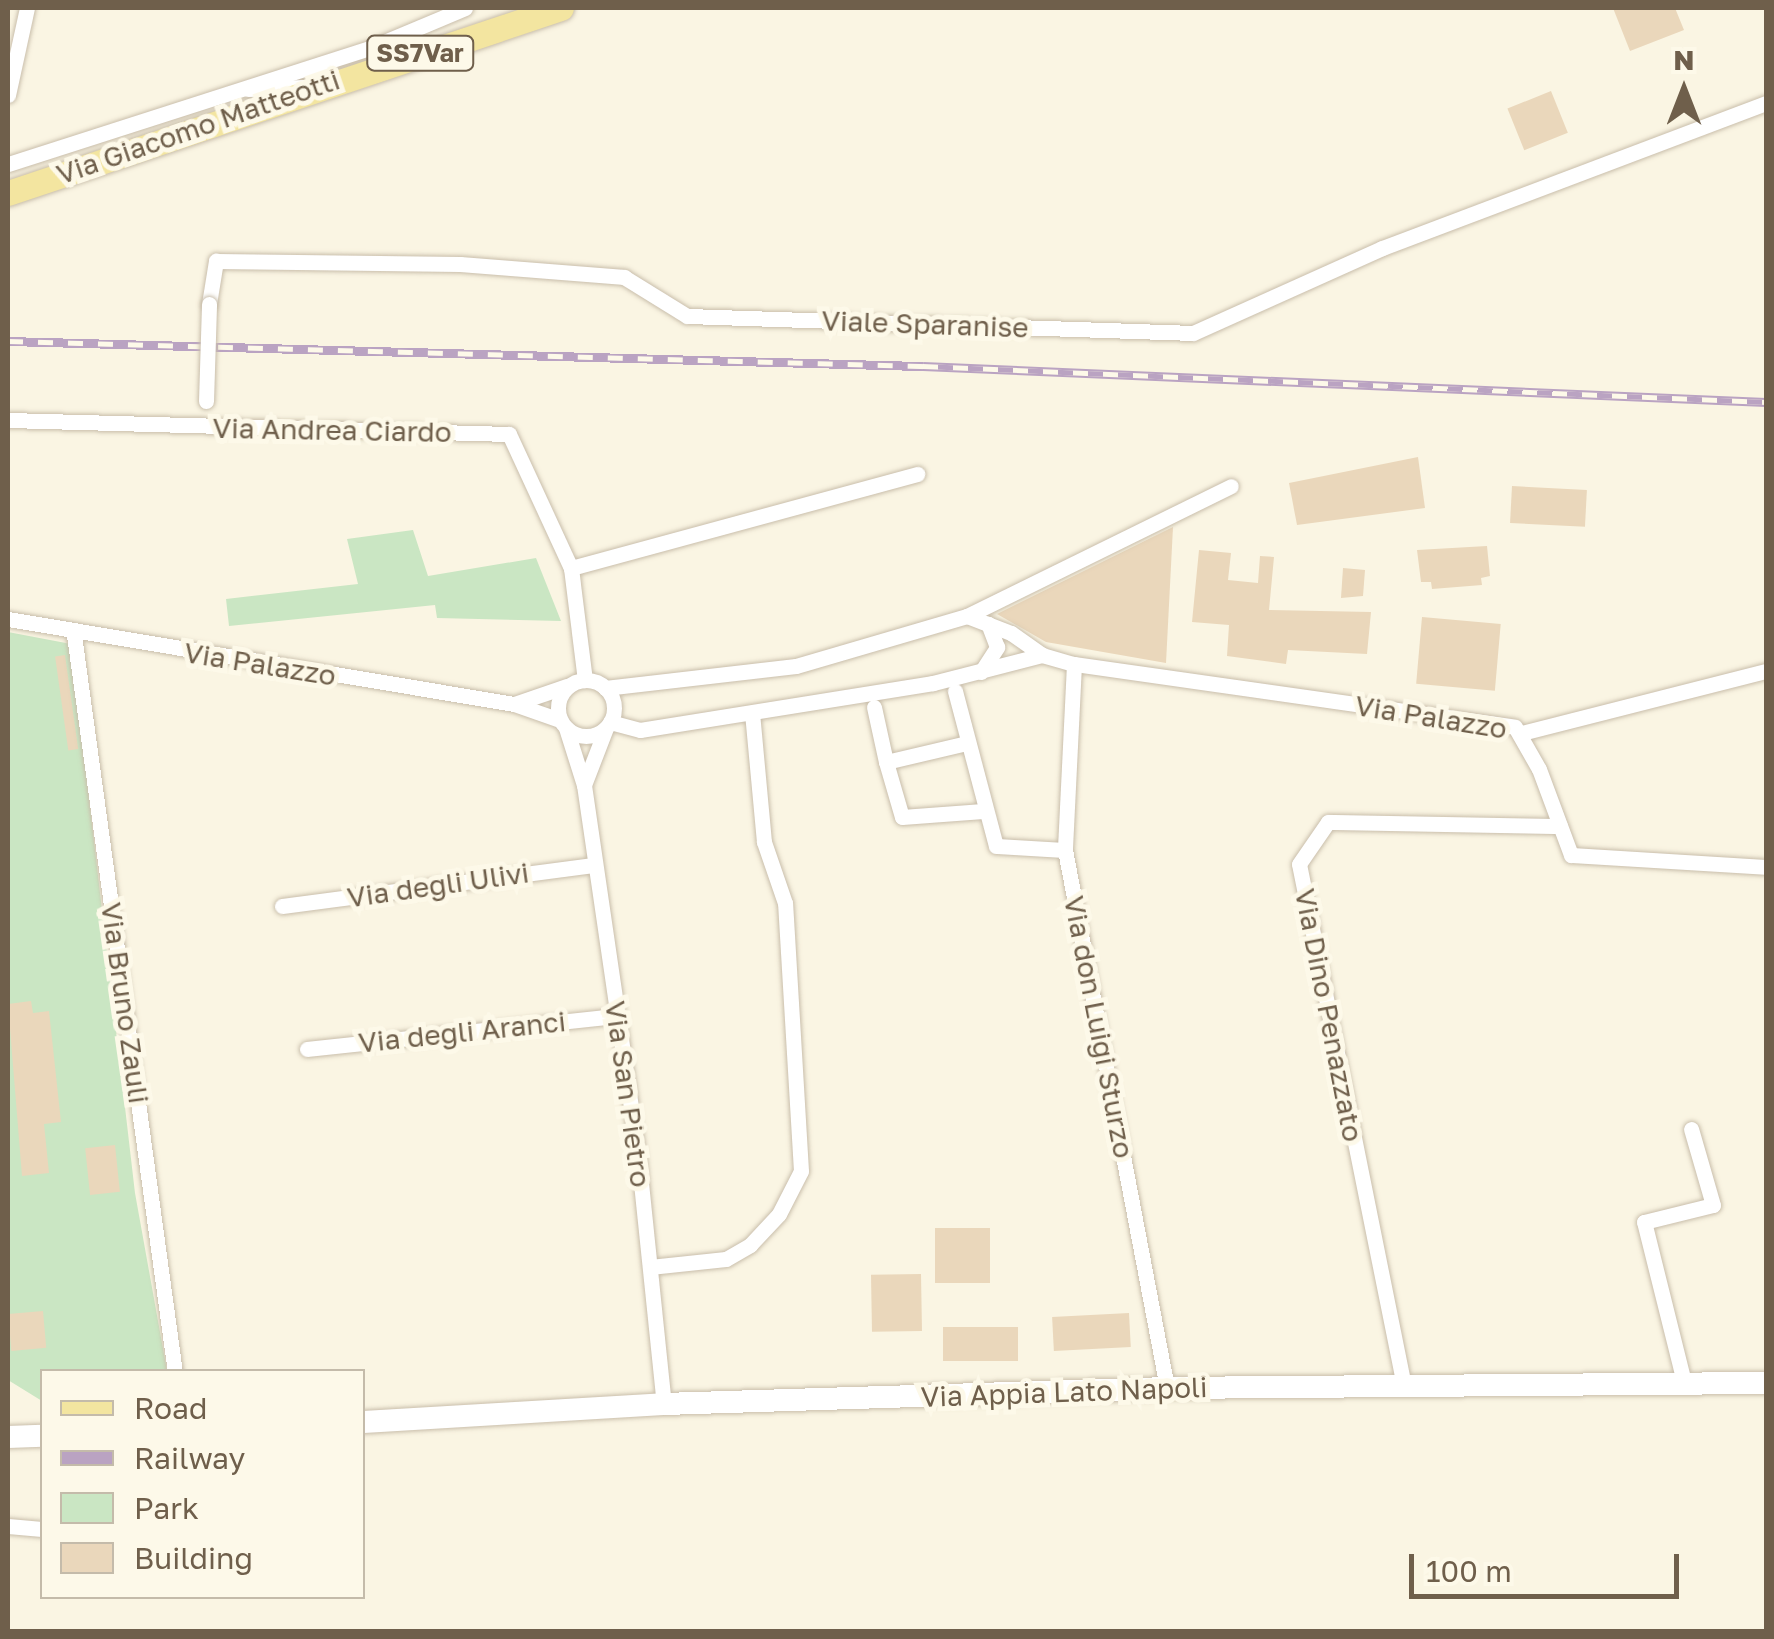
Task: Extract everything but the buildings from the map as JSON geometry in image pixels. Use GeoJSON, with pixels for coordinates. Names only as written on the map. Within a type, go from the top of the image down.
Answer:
{"type":"FeatureCollection","features":[{"type":"Feature","properties":{"kind":"main road","name":"Via Giacomo Matteotti"},"geometry":{"type":"LineString","coordinates":[[8,192],[314,87],[561,8]]}},
{"type":"Feature","properties":{"kind":"street"},"geometry":{"type":"LineString","coordinates":[[8,95],[27,8]]}},
{"type":"Feature","properties":{"kind":"street"},"geometry":{"type":"LineString","coordinates":[[8,164],[370,48],[466,8]]}},
{"type":"Feature","properties":{"kind":"street"},"geometry":{"type":"LineString","coordinates":[[230,90],[314,87]]}},
{"type":"Feature","properties":{"kind":"street","name":"Viale Sparanise"},"geometry":{"type":"LineString","coordinates":[[204,426],[209,304],[216,261],[460,264],[624,276],[687,316],[1193,333],[1382,248],[1766,103]]}},
{"type":"Feature","properties":{"kind":"street","name":"Via Andrea Ciardo"},"geometry":{"type":"LineString","coordinates":[[8,420],[509,434],[571,568],[578,683]]}},
{"type":"Feature","properties":{"kind":"street"},"geometry":{"type":"LineString","coordinates":[[571,568],[917,474]]}},
{"type":"Feature","properties":{"kind":"street"},"geometry":{"type":"LineString","coordinates":[[1042,656],[981,672],[752,713],[640,730],[609,724],[586,736],[563,724],[558,703],[578,683],[605,688],[796,666],[968,616],[1232,486]]}},
{"type":"Feature","properties":{"kind":"street"},"geometry":{"type":"LineString","coordinates":[[968,616],[1042,656]]}},
{"type":"Feature","properties":{"kind":"street","name":"Via Palazzo"},"geometry":{"type":"LineString","coordinates":[[8,619],[74,635],[514,704],[563,724]]}},
{"type":"Feature","properties":{"kind":"street"},"geometry":{"type":"LineString","coordinates":[[981,672],[997,647],[987,623]]}},
{"type":"Feature","properties":{"kind":"street","name":"Via Bruno Zauli"},"geometry":{"type":"LineString","coordinates":[[74,635],[175,1369]]}},
{"type":"Feature","properties":{"kind":"street","name":"Via Palazzo"},"geometry":{"type":"LineString","coordinates":[[1042,656],[1074,664],[1515,726],[1522,734],[1571,855],[1766,867]]}},
{"type":"Feature","properties":{"kind":"street","name":"Via don Luigi Sturzo"},"geometry":{"type":"LineString","coordinates":[[1074,664],[1065,850],[1167,1388]]}},
{"type":"Feature","properties":{"kind":"street"},"geometry":{"type":"LineString","coordinates":[[1522,734],[1766,671]]}},
{"type":"Feature","properties":{"kind":"street","name":"Via Palazzo"},"geometry":{"type":"LineString","coordinates":[[514,704],[578,683]]}},
{"type":"Feature","properties":{"kind":"street"},"geometry":{"type":"LineString","coordinates":[[605,688],[613,700],[609,724]]}},
{"type":"Feature","properties":{"kind":"street"},"geometry":{"type":"LineString","coordinates":[[956,691],[983,812],[996,846],[1065,850]]}},
{"type":"Feature","properties":{"kind":"street"},"geometry":{"type":"LineString","coordinates":[[874,707],[902,816],[983,812]]}},
{"type":"Feature","properties":{"kind":"street"},"geometry":{"type":"LineString","coordinates":[[650,1267],[726,1259],[750,1245],[779,1214],[801,1171],[785,903],[764,842],[752,713]]}},
{"type":"Feature","properties":{"kind":"street","name":"Via San Pietro"},"geometry":{"type":"LineString","coordinates":[[563,724],[584,785],[650,1267],[664,1404]]}},
{"type":"Feature","properties":{"kind":"street","name":"Via San Pietro"},"geometry":{"type":"LineString","coordinates":[[584,785],[609,724]]}},
{"type":"Feature","properties":{"kind":"street"},"geometry":{"type":"LineString","coordinates":[[886,762],[968,743]]}},
{"type":"Feature","properties":{"kind":"street","name":"Via Dino Penazzato"},"geometry":{"type":"LineString","coordinates":[[1404,1386],[1299,864],[1328,822],[1560,826]]}},
{"type":"Feature","properties":{"kind":"street","name":"Via degli Ulivi"},"geometry":{"type":"LineString","coordinates":[[282,906],[594,865]]}},
{"type":"Feature","properties":{"kind":"street","name":"Via degli Aranci"},"geometry":{"type":"LineString","coordinates":[[307,1049],[617,1016]]}},
{"type":"Feature","properties":{"kind":"street"},"geometry":{"type":"LineString","coordinates":[[1684,1382],[1644,1222],[1713,1205],[1691,1128]]}},
{"type":"Feature","properties":{"kind":"street","name":"Via Appia Lato Napoli"},"geometry":{"type":"LineString","coordinates":[[365,1422],[664,1404],[1167,1388],[1766,1383]]}},
{"type":"Feature","properties":{"kind":"street"},"geometry":{"type":"LineString","coordinates":[[8,1437],[40,1436]]}},
{"type":"Feature","properties":{"kind":"street"},"geometry":{"type":"LineString","coordinates":[[8,1526],[40,1529]]}},
{"type":"Feature","properties":{"kind":"green space"},"geometry":{"type":"Polygon","coordinates":[[[413,530],[428,576],[536,558],[561,621],[437,618],[435,605],[229,626],[226,599],[358,584],[347,539],[413,530]]]}},
{"type":"Feature","properties":{"kind":"green space"},"geometry":{"type":"Polygon","coordinates":[[[8,632],[71,644],[135,1193],[167,1369],[40,1369],[40,1400],[8,1380],[8,632]]]}},
{"type":"Feature","properties":{"kind":"railway"},"geometry":{"type":"LineString","coordinates":[[8,341],[923,366],[1766,402]]}}]}
